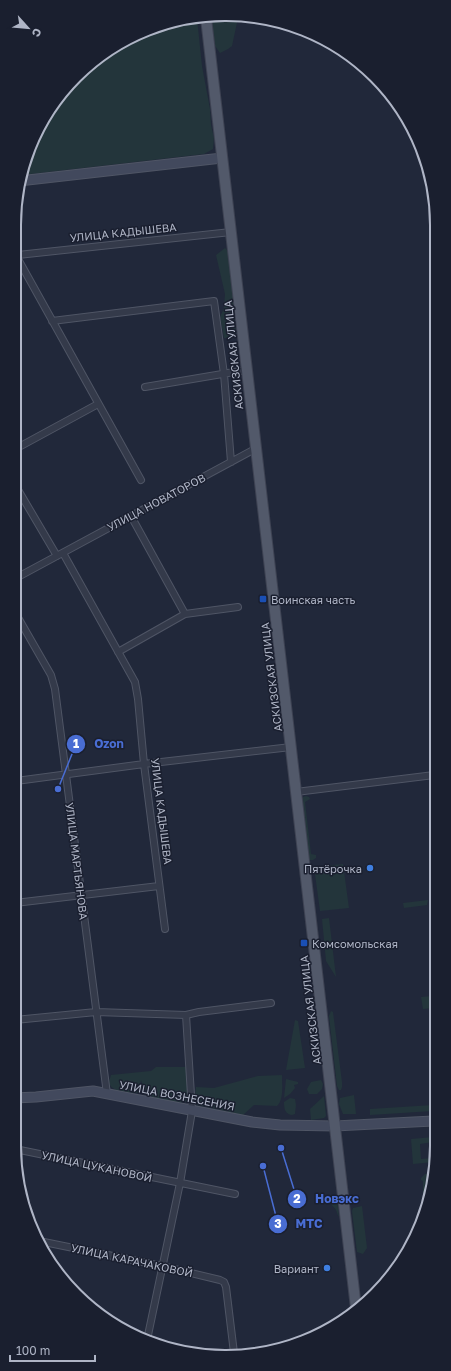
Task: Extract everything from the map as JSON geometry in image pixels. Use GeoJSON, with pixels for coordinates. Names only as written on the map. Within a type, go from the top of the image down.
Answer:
{"type":"FeatureCollection","features":[{"type":"Feature","properties":{"kind":"main road","name":"АСКИЗСКАЯ УЛИЦА"},"geometry":{"type":"LineString","coordinates":[[206,22],[355,1303]]}},
{"type":"Feature","properties":{"kind":"street"},"geometry":{"type":"LineString","coordinates":[[26,180],[222,158]]}},
{"type":"Feature","properties":{"kind":"street","name":"УЛИЦА КАДЫШЕВА"},"geometry":{"type":"LineString","coordinates":[[21,255],[231,232]]}},
{"type":"Feature","properties":{"kind":"street"},"geometry":{"type":"LineString","coordinates":[[21,264],[141,480]]}},
{"type":"Feature","properties":{"kind":"street"},"geometry":{"type":"LineString","coordinates":[[52,321],[214,301],[224,374],[231,462]]}},
{"type":"Feature","properties":{"kind":"street"},"geometry":{"type":"LineString","coordinates":[[146,387],[246,370]]}},
{"type":"Feature","properties":{"kind":"street"},"geometry":{"type":"LineString","coordinates":[[21,446],[98,404]]}},
{"type":"Feature","properties":{"kind":"street","name":"УЛИЦА НОВАТОРОВ"},"geometry":{"type":"LineString","coordinates":[[21,575],[255,449]]}},
{"type":"Feature","properties":{"kind":"street"},"geometry":{"type":"LineString","coordinates":[[21,494],[60,554]]}},
{"type":"Feature","properties":{"kind":"street"},"geometry":{"type":"LineString","coordinates":[[131,516],[186,614]]}},
{"type":"Feature","properties":{"kind":"street","name":"УЛИЦА КАДЫШЕВА"},"geometry":{"type":"LineString","coordinates":[[60,554],[135,682],[165,929]]}},
{"type":"Feature","properties":{"kind":"street"},"geometry":{"type":"LineString","coordinates":[[118,652],[186,614],[238,607]]}},
{"type":"Feature","properties":{"kind":"street","name":"УЛИЦА МАРТЬЯНОВА"},"geometry":{"type":"LineString","coordinates":[[21,623],[51,675],[54,690],[107,1094]]}},
{"type":"Feature","properties":{"kind":"street"},"geometry":{"type":"LineString","coordinates":[[21,780],[291,747]]}},
{"type":"Feature","properties":{"kind":"street"},"geometry":{"type":"LineString","coordinates":[[296,792],[430,775]]}},
{"type":"Feature","properties":{"kind":"street"},"geometry":{"type":"LineString","coordinates":[[21,902],[160,886]]}},
{"type":"Feature","properties":{"kind":"street"},"geometry":{"type":"LineString","coordinates":[[21,1019],[96,1012],[186,1015],[271,1003]]}},
{"type":"Feature","properties":{"kind":"street"},"geometry":{"type":"LineString","coordinates":[[148,1334],[180,1183],[192,1111],[186,1015]]}},
{"type":"Feature","properties":{"kind":"street","name":"УЛИЦА ВОЗНЕСЕНИЯ"},"geometry":{"type":"LineString","coordinates":[[21,1098],[93,1091],[192,1111],[280,1126],[335,1126],[430,1120]]}},
{"type":"Feature","properties":{"kind":"street","name":"УЛИЦА ЦУКАНОВОЙ"},"geometry":{"type":"LineString","coordinates":[[21,1150],[235,1194]]}},
{"type":"Feature","properties":{"kind":"street","name":"УЛИЦА КАРАЧАКОВОЙ"},"geometry":{"type":"LineString","coordinates":[[45,1242],[162,1266],[224,1282],[226,1287],[234,1350]]}},
{"type":"Feature","properties":{"kind":"shaded area"},"geometry":{"type":"Polygon","coordinates":[[[211,21],[237,21],[232,46],[220,53],[215,46],[211,21]]]}},
{"type":"Feature","properties":{"kind":"shaded area"},"geometry":{"type":"Polygon","coordinates":[[[198,23],[202,66],[214,138],[213,149],[204,154],[28,174],[42,135],[55,112],[81,81],[101,63],[123,48],[147,37],[173,28],[198,23]]]}},
{"type":"Feature","properties":{"kind":"shaded area"},"geometry":{"type":"Polygon","coordinates":[[[225,248],[229,252],[232,274],[231,285],[236,300],[234,314],[236,334],[232,338],[224,338],[220,317],[224,308],[225,294],[216,255],[225,248]]]}},
{"type":"Feature","properties":{"kind":"shaded area"},"geometry":{"type":"Polygon","coordinates":[[[306,796],[310,799],[305,802],[311,854],[316,855],[316,858],[313,860],[307,859],[300,803],[303,797],[306,796]]]}},
{"type":"Feature","properties":{"kind":"shaded area"},"geometry":{"type":"Polygon","coordinates":[[[343,864],[349,908],[320,911],[314,867],[343,864]]]}},
{"type":"Feature","properties":{"kind":"shaded area"},"geometry":{"type":"Polygon","coordinates":[[[428,900],[427,905],[404,908],[403,903],[428,900]]]}},
{"type":"Feature","properties":{"kind":"shaded area"},"geometry":{"type":"Polygon","coordinates":[[[329,918],[336,977],[326,961],[322,919],[329,918]]]}},
{"type":"Feature","properties":{"kind":"shaded area"},"geometry":{"type":"Polygon","coordinates":[[[430,996],[430,1008],[423,1009],[421,997],[430,996]]]}},
{"type":"Feature","properties":{"kind":"shaded area"},"geometry":{"type":"Polygon","coordinates":[[[331,1011],[333,1012],[342,1082],[341,1090],[339,1090],[337,1086],[329,1016],[331,1011]]]}},
{"type":"Feature","properties":{"kind":"shaded area"},"geometry":{"type":"Polygon","coordinates":[[[295,1020],[298,1021],[305,1068],[286,1070],[295,1020]]]}},
{"type":"Feature","properties":{"kind":"shaded area"},"geometry":{"type":"Polygon","coordinates":[[[156,1067],[189,1067],[188,1101],[171,1102],[153,1097],[146,1090],[141,1080],[141,1091],[139,1093],[119,1091],[109,1084],[111,1075],[151,1071],[156,1067]]]}},
{"type":"Feature","properties":{"kind":"shaded area"},"geometry":{"type":"Polygon","coordinates":[[[282,1075],[282,1096],[277,1106],[254,1105],[243,1115],[197,1105],[195,1096],[196,1087],[214,1088],[258,1076],[282,1075]]]}},
{"type":"Feature","properties":{"kind":"shaded area"},"geometry":{"type":"Polygon","coordinates":[[[286,1079],[298,1082],[298,1084],[294,1085],[295,1088],[284,1098],[286,1079]]]}},
{"type":"Feature","properties":{"kind":"shaded area"},"geometry":{"type":"Polygon","coordinates":[[[321,1080],[323,1084],[322,1089],[317,1094],[309,1094],[307,1089],[311,1082],[321,1080]]]}},
{"type":"Feature","properties":{"kind":"shaded area"},"geometry":{"type":"Polygon","coordinates":[[[354,1095],[356,1114],[343,1114],[339,1104],[340,1098],[354,1095]]]}},
{"type":"Feature","properties":{"kind":"shaded area"},"geometry":{"type":"Polygon","coordinates":[[[324,1096],[326,1116],[324,1118],[311,1120],[310,1109],[324,1096]]]}},
{"type":"Feature","properties":{"kind":"shaded area"},"geometry":{"type":"Polygon","coordinates":[[[290,1098],[295,1099],[296,1105],[295,1114],[292,1115],[285,1111],[284,1107],[284,1102],[290,1098]]]}},
{"type":"Feature","properties":{"kind":"shaded area"},"geometry":{"type":"Polygon","coordinates":[[[430,1105],[430,1111],[370,1115],[370,1109],[430,1105]]]}},
{"type":"Feature","properties":{"kind":"shaded area"},"geometry":{"type":"Polygon","coordinates":[[[430,1137],[430,1142],[420,1144],[421,1159],[430,1158],[429,1162],[413,1164],[411,1139],[430,1137]]]}},
{"type":"Feature","properties":{"kind":"shaded area"},"geometry":{"type":"Polygon","coordinates":[[[428,1174],[423,1194],[423,1181],[421,1178],[428,1174]]]}},
{"type":"Feature","properties":{"kind":"shaded area"},"geometry":{"type":"Polygon","coordinates":[[[330,1195],[335,1195],[337,1198],[339,1217],[336,1210],[329,1202],[330,1195]]]}},
{"type":"Feature","properties":{"kind":"shaded area"},"geometry":{"type":"Polygon","coordinates":[[[362,1206],[367,1248],[363,1254],[357,1252],[352,1211],[353,1208],[362,1206]]]}},
{"type":"Feature","properties":{"kind":"place","name":"Воинская часть"},"geometry":{"type":"Point","coordinates":[263,599]}},
{"type":"Feature","properties":{"kind":"place","name":"Ozon"},"geometry":{"type":"Point","coordinates":[58,789]}},
{"type":"Feature","properties":{"kind":"place","name":"Пятёрочка"},"geometry":{"type":"Point","coordinates":[370,868]}},
{"type":"Feature","properties":{"kind":"place","name":"Комсомольская"},"geometry":{"type":"Point","coordinates":[304,943]}},
{"type":"Feature","properties":{"kind":"place","name":"Новэкс"},"geometry":{"type":"Point","coordinates":[281,1148]}},
{"type":"Feature","properties":{"kind":"place","name":"МТС"},"geometry":{"type":"Point","coordinates":[263,1166]}},
{"type":"Feature","properties":{"kind":"place","name":"Вариант"},"geometry":{"type":"Point","coordinates":[327,1268]}}]}
